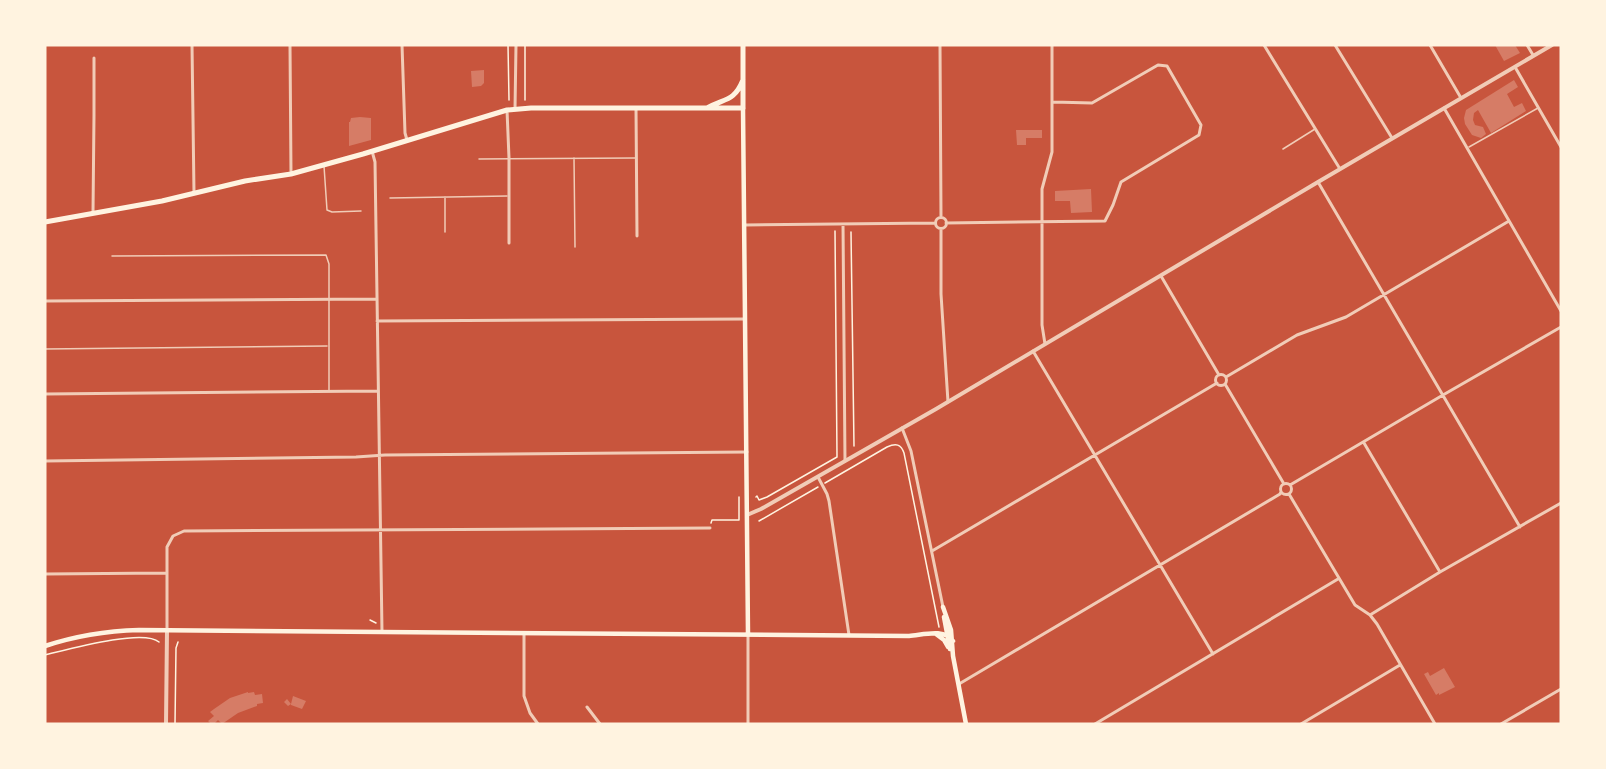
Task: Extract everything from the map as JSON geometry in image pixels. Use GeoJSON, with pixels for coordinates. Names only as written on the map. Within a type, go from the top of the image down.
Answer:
{"type":"FeatureCollection","features":[{"type":"Feature","properties":{"kind":"main road"},"geometry":{"type":"LineString","coordinates":[[743,45],[748,634]]}},
{"type":"Feature","properties":{"kind":"main road"},"geometry":{"type":"LineString","coordinates":[[705,108],[732,97],[744,76]]}},
{"type":"Feature","properties":{"kind":"main road"},"geometry":{"type":"LineString","coordinates":[[45,222],[194,194],[245,181],[291,174],[515,108],[744,108]]}},
{"type":"Feature","properties":{"kind":"main road"},"geometry":{"type":"LineString","coordinates":[[943,607],[950,649]]}},
{"type":"Feature","properties":{"kind":"main road"},"geometry":{"type":"LineString","coordinates":[[943,607],[951,630],[953,656],[966,724]]}},
{"type":"Feature","properties":{"kind":"main road"},"geometry":{"type":"LineString","coordinates":[[936,634],[943,628],[944,619]]}},
{"type":"Feature","properties":{"kind":"main road"},"geometry":{"type":"LineString","coordinates":[[45,646],[113,632],[139,630],[909,636],[944,633],[948,634],[953,641]]}},
{"type":"Feature","properties":{"kind":"main road"},"geometry":{"type":"LineString","coordinates":[[936,634],[944,640],[953,656]]}},
{"type":"Feature","properties":{"kind":"street"},"geometry":{"type":"LineString","coordinates":[[192,45],[194,194]]}},
{"type":"Feature","properties":{"kind":"street"},"geometry":{"type":"LineString","coordinates":[[290,45],[291,174]]}},
{"type":"Feature","properties":{"kind":"street"},"geometry":{"type":"LineString","coordinates":[[402,45],[407,140]]}},
{"type":"Feature","properties":{"kind":"street"},"geometry":{"type":"LineString","coordinates":[[515,108],[516,45]]}},
{"type":"Feature","properties":{"kind":"street"},"geometry":{"type":"LineString","coordinates":[[940,45],[941,217]]}},
{"type":"Feature","properties":{"kind":"street"},"geometry":{"type":"LineString","coordinates":[[1045,344],[1042,325],[1042,189],[1052,152],[1052,45]]}},
{"type":"Feature","properties":{"kind":"street"},"geometry":{"type":"LineString","coordinates":[[1264,45],[1340,169]]}},
{"type":"Feature","properties":{"kind":"street"},"geometry":{"type":"LineString","coordinates":[[1335,45],[1392,139]]}},
{"type":"Feature","properties":{"kind":"street"},"geometry":{"type":"LineString","coordinates":[[1430,45],[1461,98]]}},
{"type":"Feature","properties":{"kind":"street"},"geometry":{"type":"LineString","coordinates":[[1527,45],[1533,56]]}},
{"type":"Feature","properties":{"kind":"street"},"geometry":{"type":"LineString","coordinates":[[747,515],[948,402],[1552,45]]}},
{"type":"Feature","properties":{"kind":"street"},"geometry":{"type":"LineString","coordinates":[[92,213],[94,58]]}},
{"type":"Feature","properties":{"kind":"street"},"geometry":{"type":"LineString","coordinates":[[946,223],[1105,221],[1121,183],[1199,135],[1201,125],[1167,66],[1158,65],[1092,102],[1053,102]]}},
{"type":"Feature","properties":{"kind":"street"},"geometry":{"type":"LineString","coordinates":[[1515,67],[1561,147]]}},
{"type":"Feature","properties":{"kind":"street"},"geometry":{"type":"LineString","coordinates":[[636,108],[637,236]]}},
{"type":"Feature","properties":{"kind":"street"},"geometry":{"type":"LineString","coordinates":[[1444,108],[1561,311]]}},
{"type":"Feature","properties":{"kind":"street"},"geometry":{"type":"LineString","coordinates":[[507,110],[508,243]]}},
{"type":"Feature","properties":{"kind":"street"},"geometry":{"type":"LineString","coordinates":[[372,151],[375,162],[382,632]]}},
{"type":"Feature","properties":{"kind":"street"},"geometry":{"type":"LineString","coordinates":[[1318,182],[1520,526]]}},
{"type":"Feature","properties":{"kind":"street"},"geometry":{"type":"LineString","coordinates":[[941,217],[946,223]]}},
{"type":"Feature","properties":{"kind":"street"},"geometry":{"type":"LineString","coordinates":[[935,223],[941,217]]}},
{"type":"Feature","properties":{"kind":"street"},"geometry":{"type":"LineString","coordinates":[[1226,377],[1296,335],[1346,317],[1509,220]]}},
{"type":"Feature","properties":{"kind":"street"},"geometry":{"type":"LineString","coordinates":[[745,225],[935,223]]}},
{"type":"Feature","properties":{"kind":"street"},"geometry":{"type":"LineString","coordinates":[[935,223],[941,228]]}},
{"type":"Feature","properties":{"kind":"street"},"geometry":{"type":"LineString","coordinates":[[941,228],[945,227],[946,223]]}},
{"type":"Feature","properties":{"kind":"street"},"geometry":{"type":"LineString","coordinates":[[843,224],[845,461]]}},
{"type":"Feature","properties":{"kind":"street"},"geometry":{"type":"LineString","coordinates":[[941,228],[941,294],[948,402]]}},
{"type":"Feature","properties":{"kind":"street"},"geometry":{"type":"LineString","coordinates":[[1161,276],[1219,375]]}},
{"type":"Feature","properties":{"kind":"street"},"geometry":{"type":"LineString","coordinates":[[45,301],[376,299]]}},
{"type":"Feature","properties":{"kind":"street"},"geometry":{"type":"LineString","coordinates":[[377,321],[746,318]]}},
{"type":"Feature","properties":{"kind":"street"},"geometry":{"type":"LineString","coordinates":[[1284,484],[1290,485],[1561,327]]}},
{"type":"Feature","properties":{"kind":"street"},"geometry":{"type":"LineString","coordinates":[[1033,351],[1213,654]]}},
{"type":"Feature","properties":{"kind":"street"},"geometry":{"type":"LineString","coordinates":[[1219,375],[1226,377]]}},
{"type":"Feature","properties":{"kind":"street"},"geometry":{"type":"LineString","coordinates":[[1217,383],[1216,378],[1219,375]]}},
{"type":"Feature","properties":{"kind":"street"},"geometry":{"type":"LineString","coordinates":[[1226,377],[1225,384],[1284,484]]}},
{"type":"Feature","properties":{"kind":"street"},"geometry":{"type":"LineString","coordinates":[[932,551],[1217,383],[1225,384]]}},
{"type":"Feature","properties":{"kind":"street"},"geometry":{"type":"LineString","coordinates":[[45,394],[378,391]]}},
{"type":"Feature","properties":{"kind":"street"},"geometry":{"type":"LineString","coordinates":[[902,428],[911,451],[943,607]]}},
{"type":"Feature","properties":{"kind":"street"},"geometry":{"type":"LineString","coordinates":[[1364,443],[1440,572]]}},
{"type":"Feature","properties":{"kind":"street"},"geometry":{"type":"LineString","coordinates":[[45,461],[747,452]]}},
{"type":"Feature","properties":{"kind":"street"},"geometry":{"type":"LineString","coordinates":[[818,477],[830,501],[849,635]]}},
{"type":"Feature","properties":{"kind":"street"},"geometry":{"type":"LineString","coordinates":[[958,684],[1280,495],[1280,488],[1284,484]]}},
{"type":"Feature","properties":{"kind":"street"},"geometry":{"type":"LineString","coordinates":[[1289,494],[1292,489],[1290,485]]}},
{"type":"Feature","properties":{"kind":"street"},"geometry":{"type":"LineString","coordinates":[[1281,492],[1289,494]]}},
{"type":"Feature","properties":{"kind":"street"},"geometry":{"type":"LineString","coordinates":[[1289,494],[1355,605],[1370,615],[1377,624],[1435,724]]}},
{"type":"Feature","properties":{"kind":"street"},"geometry":{"type":"LineString","coordinates":[[1370,615],[1561,503]]}},
{"type":"Feature","properties":{"kind":"street"},"geometry":{"type":"LineString","coordinates":[[166,724],[166,552],[173,536],[184,531],[710,528]]}},
{"type":"Feature","properties":{"kind":"street"},"geometry":{"type":"LineString","coordinates":[[45,574],[166,573]]}},
{"type":"Feature","properties":{"kind":"street"},"geometry":{"type":"LineString","coordinates":[[1095,724],[1338,579]]}},
{"type":"Feature","properties":{"kind":"street"},"geometry":{"type":"LineString","coordinates":[[524,633],[524,696],[526,705],[538,724]]}},
{"type":"Feature","properties":{"kind":"street"},"geometry":{"type":"LineString","coordinates":[[748,634],[748,724]]}},
{"type":"Feature","properties":{"kind":"street"},"geometry":{"type":"LineString","coordinates":[[1301,724],[1400,665]]}},
{"type":"Feature","properties":{"kind":"street"},"geometry":{"type":"LineString","coordinates":[[1501,724],[1561,689]]}},
{"type":"Feature","properties":{"kind":"street"},"geometry":{"type":"LineString","coordinates":[[587,707],[600,724]]}},
{"type":"Feature","properties":{"kind":"lane"},"geometry":{"type":"LineString","coordinates":[[1467,148],[1538,107]]}},
{"type":"Feature","properties":{"kind":"lane"},"geometry":{"type":"LineString","coordinates":[[1283,149],[1315,129]]}},
{"type":"Feature","properties":{"kind":"lane"},"geometry":{"type":"LineString","coordinates":[[574,158],[575,247]]}},
{"type":"Feature","properties":{"kind":"lane"},"geometry":{"type":"LineString","coordinates":[[479,159],[636,158]]}},
{"type":"Feature","properties":{"kind":"lane"},"geometry":{"type":"LineString","coordinates":[[324,165],[327,210],[332,212],[361,211]]}},
{"type":"Feature","properties":{"kind":"lane"},"geometry":{"type":"LineString","coordinates":[[390,198],[508,196]]}},
{"type":"Feature","properties":{"kind":"lane"},"geometry":{"type":"LineString","coordinates":[[445,197],[445,232]]}},
{"type":"Feature","properties":{"kind":"lane"},"geometry":{"type":"LineString","coordinates":[[112,256],[326,255],[329,264],[329,391]]}},
{"type":"Feature","properties":{"kind":"lane"},"geometry":{"type":"LineString","coordinates":[[45,349],[328,346]]}},
{"type":"Feature","properties":{"kind":"path"},"geometry":{"type":"LineString","coordinates":[[508,45],[509,100]]}},
{"type":"Feature","properties":{"kind":"path"},"geometry":{"type":"LineString","coordinates":[[525,45],[525,100]]}},
{"type":"Feature","properties":{"kind":"path"},"geometry":{"type":"LineString","coordinates":[[756,497],[759,500],[767,497],[837,457],[835,231]]}},
{"type":"Feature","properties":{"kind":"path"},"geometry":{"type":"LineString","coordinates":[[851,232],[854,446]]}},
{"type":"Feature","properties":{"kind":"path"},"geometry":{"type":"LineString","coordinates":[[759,521],[887,447],[898,444],[902,447],[907,464],[939,627]]}},
{"type":"Feature","properties":{"kind":"path"},"geometry":{"type":"LineString","coordinates":[[712,520],[739,520],[739,497]]}},
{"type":"Feature","properties":{"kind":"path"},"geometry":{"type":"LineString","coordinates":[[370,620],[376,623]]}},
{"type":"Feature","properties":{"kind":"path"},"geometry":{"type":"LineString","coordinates":[[45,655],[109,640],[153,638],[159,642]]}},
{"type":"Feature","properties":{"kind":"path"},"geometry":{"type":"LineString","coordinates":[[175,724],[178,642]]}},
{"type":"Feature","properties":{"kind":"building"},"geometry":{"type":"Polygon","coordinates":[[[1495,45],[1515,45],[1520,53],[1504,61],[1495,45]]]}},
{"type":"Feature","properties":{"kind":"building"},"geometry":{"type":"Polygon","coordinates":[[[484,70],[484,83],[481,86],[472,87],[471,71],[484,70]]]}},
{"type":"Feature","properties":{"kind":"building"},"geometry":{"type":"Polygon","coordinates":[[[1514,80],[1518,87],[1507,94],[1514,107],[1522,103],[1526,111],[1491,133],[1478,110],[1474,113],[1473,120],[1475,125],[1483,127],[1486,134],[1481,138],[1472,135],[1465,124],[1466,110],[1514,80]]]}},
{"type":"Feature","properties":{"kind":"building"},"geometry":{"type":"Polygon","coordinates":[[[351,118],[371,118],[371,140],[349,146],[349,122],[351,118]]]}},
{"type":"Feature","properties":{"kind":"building"},"geometry":{"type":"Polygon","coordinates":[[[1016,130],[1042,130],[1042,138],[1026,138],[1026,145],[1017,145],[1016,130]]]}},
{"type":"Feature","properties":{"kind":"building"},"geometry":{"type":"Polygon","coordinates":[[[1091,189],[1092,212],[1071,213],[1070,201],[1055,201],[1055,191],[1091,189]]]}},
{"type":"Feature","properties":{"kind":"building"},"geometry":{"type":"Polygon","coordinates":[[[1444,668],[1455,687],[1436,695],[1424,674],[1428,672],[1430,676],[1444,668]]]}},
{"type":"Feature","properties":{"kind":"building"},"geometry":{"type":"Polygon","coordinates":[[[254,692],[255,695],[262,694],[263,703],[238,713],[222,724],[218,720],[214,724],[208,721],[214,716],[210,712],[214,709],[230,698],[254,692]]]}},
{"type":"Feature","properties":{"kind":"building"},"geometry":{"type":"Polygon","coordinates":[[[293,696],[306,701],[302,709],[291,705],[293,696]]]}},
{"type":"Feature","properties":{"kind":"building"},"geometry":{"type":"Polygon","coordinates":[[[287,699],[291,704],[288,706],[284,702],[287,699]]]}}]}
